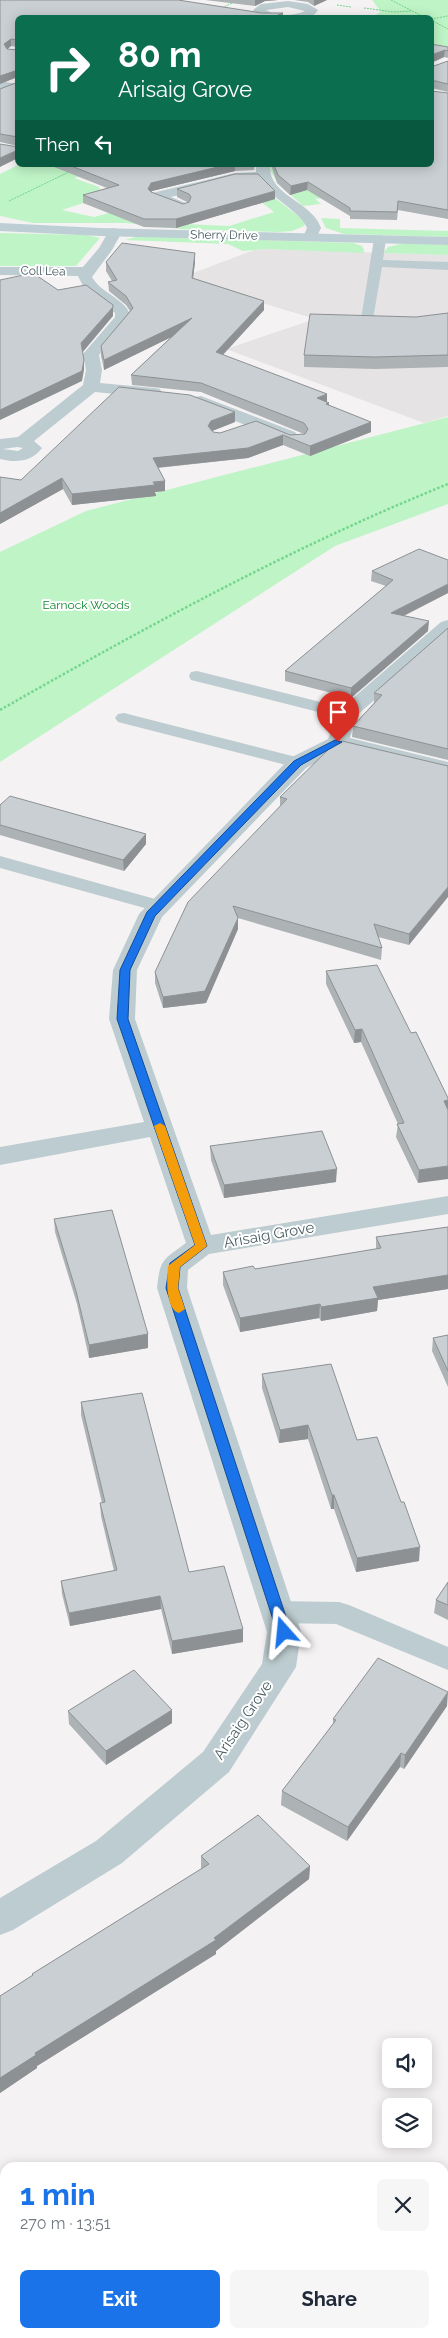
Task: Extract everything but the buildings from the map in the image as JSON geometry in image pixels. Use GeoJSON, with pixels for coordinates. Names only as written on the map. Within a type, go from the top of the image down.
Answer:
{"type":"FeatureCollection","features":[{"type":"Feature","properties":{"kind":"street"},"geometry":{"type":"LineString","coordinates":[[225,4],[269,15]]}},
{"type":"Feature","properties":{"kind":"street"},"geometry":{"type":"LineString","coordinates":[[259,12],[260,8],[280,4],[304,6],[312,10],[307,15]]}},
{"type":"Feature","properties":{"kind":"street"},"geometry":{"type":"LineString","coordinates":[[183,207],[157,196],[263,170],[265,181],[309,218],[314,228],[310,237]]}},
{"type":"Feature","properties":{"kind":"street","name":"Sherry Drive"},"geometry":{"type":"LineString","coordinates":[[7,227],[115,232],[448,241]]}},
{"type":"Feature","properties":{"kind":"street"},"geometry":{"type":"LineString","coordinates":[[0,452],[8,442],[22,442],[91,387],[94,370],[91,354],[122,318],[122,311],[91,289],[85,278],[87,272],[105,250],[115,232]]}},
{"type":"Feature","properties":{"kind":"street","name":"Coll Lea"},"geometry":{"type":"LineString","coordinates":[[0,271],[87,272]]}},
{"type":"Feature","properties":{"kind":"street"},"geometry":{"type":"LineString","coordinates":[[91,387],[167,394]]}},
{"type":"Feature","properties":{"kind":"street"},"geometry":{"type":"LineString","coordinates":[[185,396],[297,440]]}},
{"type":"Feature","properties":{"kind":"street"},"geometry":{"type":"LineString","coordinates":[[228,432],[255,423]]}},
{"type":"Feature","properties":{"kind":"street"},"geometry":{"type":"LineString","coordinates":[[338,742],[346,714],[448,626]]}},
{"type":"Feature","properties":{"kind":"street"},"geometry":{"type":"LineString","coordinates":[[201,1246],[122,1019],[125,970],[151,914],[298,763],[338,742],[448,769]]}},
{"type":"Feature","properties":{"kind":"street"},"geometry":{"type":"LineString","coordinates":[[0,1156],[160,1128]]}},
{"type":"Feature","properties":{"kind":"street","name":"Arisaig Grove"},"geometry":{"type":"LineString","coordinates":[[0,1918],[109,1852],[216,1762],[279,1667],[284,1632],[172,1288],[174,1266],[201,1246],[448,1205]]}},
{"type":"Feature","properties":{"kind":"lane"},"geometry":{"type":"LineString","coordinates":[[368,319],[380,239]]}},
{"type":"Feature","properties":{"kind":"lane"},"geometry":{"type":"LineString","coordinates":[[376,263],[448,266]]}},
{"type":"Feature","properties":{"kind":"lane"},"geometry":{"type":"LineString","coordinates":[[197,676],[346,714]]}},
{"type":"Feature","properties":{"kind":"lane"},"geometry":{"type":"LineString","coordinates":[[124,718],[298,763]]}},
{"type":"Feature","properties":{"kind":"lane"},"geometry":{"type":"LineString","coordinates":[[0,862],[159,906]]}},
{"type":"Feature","properties":{"kind":"lane"},"geometry":{"type":"LineString","coordinates":[[277,1612],[339,1612],[448,1659]]}},
{"type":"Feature","properties":{"kind":"path"},"geometry":{"type":"LineString","coordinates":[[225,4],[238,0]]}},
{"type":"Feature","properties":{"kind":"path"},"geometry":{"type":"LineString","coordinates":[[391,0],[420,15]]}},
{"type":"Feature","properties":{"kind":"path"},"geometry":{"type":"LineString","coordinates":[[364,8],[394,12],[412,11]]}},
{"type":"Feature","properties":{"kind":"path"},"geometry":{"type":"LineString","coordinates":[[434,19],[448,16]]}},
{"type":"Feature","properties":{"kind":"path"},"geometry":{"type":"LineString","coordinates":[[434,22],[448,29]]}},
{"type":"Feature","properties":{"kind":"path"},"geometry":{"type":"LineString","coordinates":[[4,204],[75,169]]}},
{"type":"Feature","properties":{"kind":"path"},"geometry":{"type":"LineString","coordinates":[[0,710],[213,592],[339,530],[448,484]]}},
{"type":"Feature","properties":{"kind":"shaded area"},"geometry":{"type":"Polygon","coordinates":[[[254,250],[448,255],[448,416],[424,423],[226,349],[315,319],[180,278],[254,250]]]}},
{"type":"Feature","properties":{"kind":"green space"},"geometry":{"type":"Polygon","coordinates":[[[372,0],[448,0],[448,48],[434,47],[434,15],[376,15],[381,12],[372,0]]]}},
{"type":"Feature","properties":{"kind":"green space"},"geometry":{"type":"Polygon","coordinates":[[[15,166],[111,167],[74,178],[99,187],[102,197],[62,210],[94,217],[138,205],[184,224],[229,226],[274,212],[236,182],[271,195],[306,222],[304,226],[292,231],[279,232],[180,229],[126,223],[33,223],[0,216],[0,174],[15,166]]]}},
{"type":"Feature","properties":{"kind":"green space"},"geometry":{"type":"Polygon","coordinates":[[[270,167],[302,167],[423,185],[315,199],[321,204],[303,206],[279,184],[270,167]]]}},
{"type":"Feature","properties":{"kind":"green space"},"geometry":{"type":"Polygon","coordinates":[[[321,218],[340,219],[340,228],[448,231],[448,237],[344,234],[326,228],[321,218]]]}},
{"type":"Feature","properties":{"kind":"green space"},"geometry":{"type":"Polygon","coordinates":[[[0,233],[87,235],[100,238],[76,266],[0,266],[0,233]]]}},
{"type":"Feature","properties":{"kind":"green space"},"geometry":{"type":"Polygon","coordinates":[[[139,236],[353,243],[362,246],[364,253],[266,249],[243,251],[228,244],[125,240],[139,236]]]}},
{"type":"Feature","properties":{"kind":"green space"},"geometry":{"type":"Polygon","coordinates":[[[404,243],[448,245],[448,255],[383,253],[388,247],[404,243]]]}},
{"type":"Feature","properties":{"kind":"green space","name":"Earnock Woods"},"geometry":{"type":"Polygon","coordinates":[[[448,417],[448,504],[335,546],[0,762],[0,552],[86,511],[448,417]]]}},
{"type":"Feature","properties":{"kind":"slow traffic"},"geometry":{"type":"LineString","coordinates":[[160,1126],[201,1246],[174,1266],[172,1288],[179,1309]]}},
{"type":"Feature","properties":{"kind":"route"},"geometry":{"type":"LineString","coordinates":[[284,1632],[172,1288],[174,1266],[201,1246],[122,1019],[125,970],[151,914],[298,763],[338,742]]}}]}
